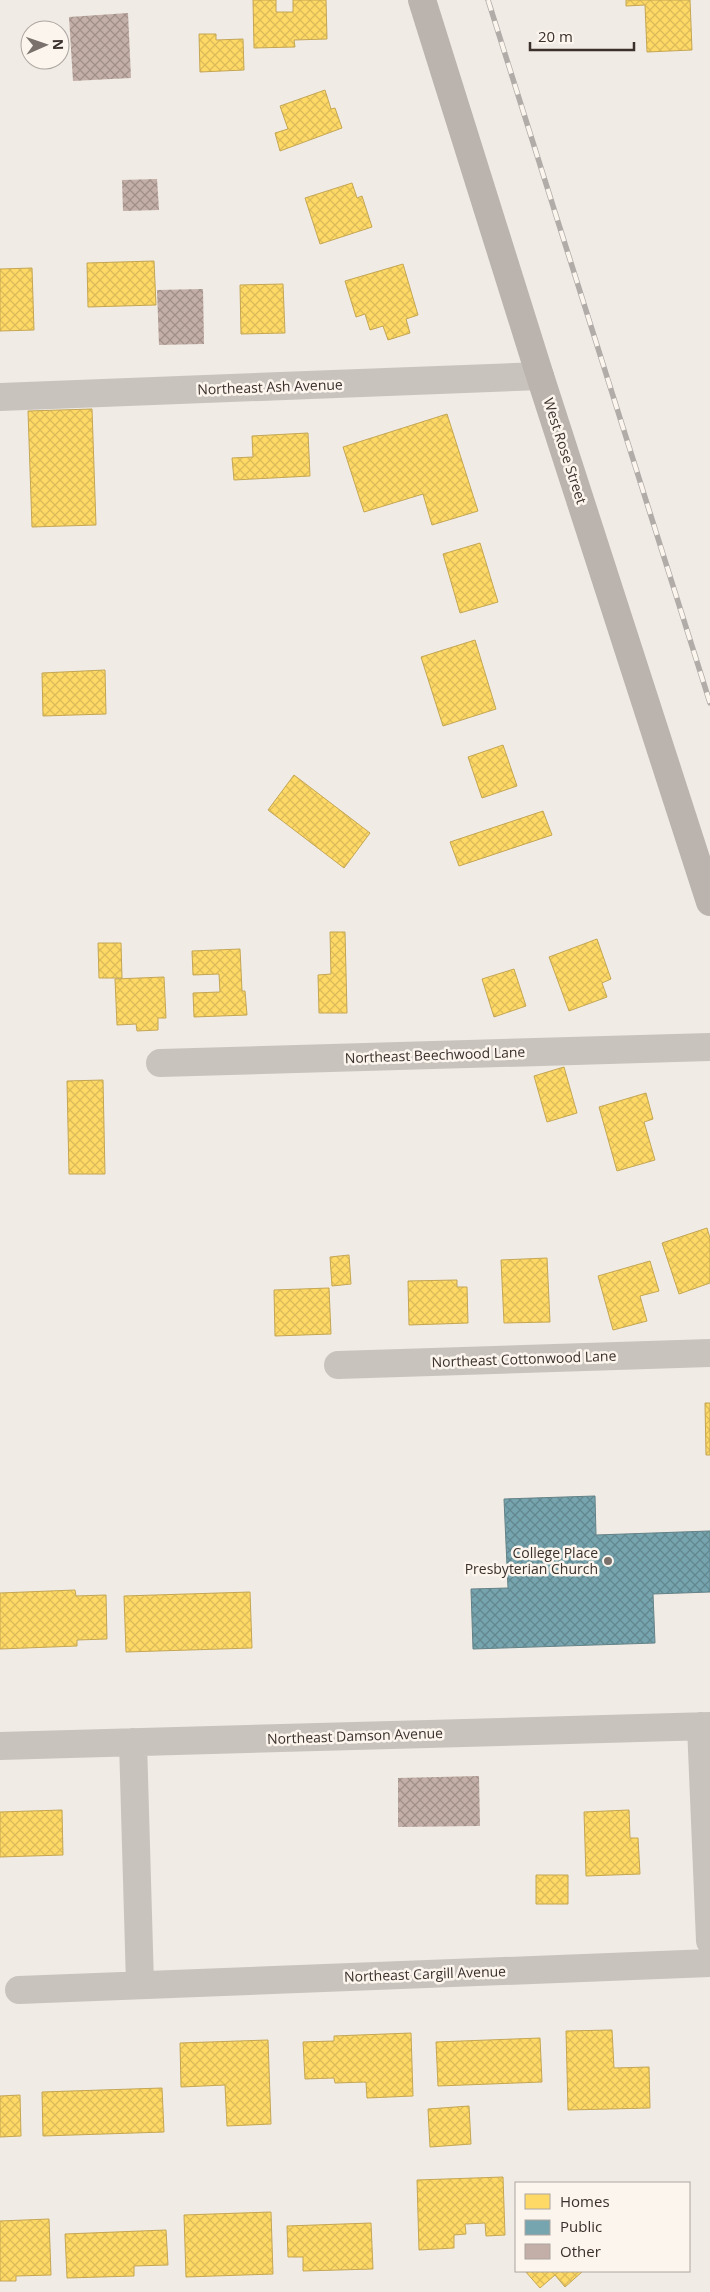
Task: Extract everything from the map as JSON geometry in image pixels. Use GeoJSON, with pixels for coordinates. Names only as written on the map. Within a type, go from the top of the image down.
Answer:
{"type":"FeatureCollection","features":[{"type":"Feature","properties":{"kind":"main road","name":"West Rose Street"},"geometry":{"type":"LineString","coordinates":[[422,0],[540,376],[710,902]]}},
{"type":"Feature","properties":{"kind":"street","name":"Northeast Ash Avenue"},"geometry":{"type":"LineString","coordinates":[[0,397],[540,376]]}},
{"type":"Feature","properties":{"kind":"street","name":"Northeast Beechwood Lane"},"geometry":{"type":"LineString","coordinates":[[160,1063],[710,1047]]}},
{"type":"Feature","properties":{"kind":"street","name":"Northeast Cottonwood Lane"},"geometry":{"type":"LineString","coordinates":[[338,1365],[710,1352]]}},
{"type":"Feature","properties":{"kind":"street","name":"Northeast Damson Avenue"},"geometry":{"type":"LineString","coordinates":[[0,1746],[706,1726]]}},
{"type":"Feature","properties":{"kind":"street"},"geometry":{"type":"LineString","coordinates":[[706,1726],[710,1941]]}},
{"type":"Feature","properties":{"kind":"street"},"geometry":{"type":"LineString","coordinates":[[132,1742],[140,1984]]}},
{"type":"Feature","properties":{"kind":"street","name":"Northeast Cargill Avenue"},"geometry":{"type":"LineString","coordinates":[[19,1990],[710,1964]]}},
{"type":"Feature","properties":{"kind":"building: Homes"},"geometry":{"type":"Polygon","coordinates":[[[253,0],[276,0],[276,12],[293,12],[293,0],[326,0],[327,39],[294,40],[295,47],[254,48],[253,0]]]}},
{"type":"Feature","properties":{"kind":"building: Homes"},"geometry":{"type":"Polygon","coordinates":[[[626,0],[690,0],[692,50],[647,52],[645,5],[626,6],[626,0]]]}},
{"type":"Feature","properties":{"kind":"building: Homes"},"geometry":{"type":"Polygon","coordinates":[[[199,34],[216,34],[216,40],[243,39],[244,70],[200,72],[199,34]]]}},
{"type":"Feature","properties":{"kind":"building: Homes"},"geometry":{"type":"Polygon","coordinates":[[[325,90],[331,109],[335,108],[342,128],[280,151],[275,133],[288,129],[280,106],[325,90]]]}},
{"type":"Feature","properties":{"kind":"building: Homes"},"geometry":{"type":"Polygon","coordinates":[[[352,183],[357,198],[362,196],[372,227],[320,244],[305,198],[352,183]]]}},
{"type":"Feature","properties":{"kind":"building: Homes"},"geometry":{"type":"Polygon","coordinates":[[[154,261],[156,305],[88,307],[87,263],[154,261]]]}},
{"type":"Feature","properties":{"kind":"building: Homes"},"geometry":{"type":"Polygon","coordinates":[[[403,264],[418,315],[406,319],[410,333],[388,340],[383,326],[370,330],[365,314],[356,317],[345,281],[403,264]]]}},
{"type":"Feature","properties":{"kind":"building: Homes"},"geometry":{"type":"Polygon","coordinates":[[[32,268],[34,330],[0,331],[0,269],[32,268]]]}},
{"type":"Feature","properties":{"kind":"building: Homes"},"geometry":{"type":"Polygon","coordinates":[[[283,284],[285,333],[241,334],[240,285],[283,284]]]}},
{"type":"Feature","properties":{"kind":"building: Homes"},"geometry":{"type":"Polygon","coordinates":[[[92,409],[96,525],[32,527],[28,411],[92,409]]]}},
{"type":"Feature","properties":{"kind":"building: Homes"},"geometry":{"type":"Polygon","coordinates":[[[447,414],[478,511],[432,525],[423,494],[364,512],[343,447],[447,414]]]}},
{"type":"Feature","properties":{"kind":"building: Homes"},"geometry":{"type":"Polygon","coordinates":[[[308,433],[310,476],[234,480],[232,458],[253,457],[252,436],[308,433]]]}},
{"type":"Feature","properties":{"kind":"building: Homes"},"geometry":{"type":"Polygon","coordinates":[[[480,543],[498,602],[460,613],[443,554],[480,543]]]}},
{"type":"Feature","properties":{"kind":"building: Homes"},"geometry":{"type":"Polygon","coordinates":[[[475,640],[496,709],[443,726],[421,657],[475,640]]]}},
{"type":"Feature","properties":{"kind":"building: Homes"},"geometry":{"type":"Polygon","coordinates":[[[105,670],[106,714],[43,716],[42,673],[105,670]]]}},
{"type":"Feature","properties":{"kind":"building: Homes"},"geometry":{"type":"Polygon","coordinates":[[[503,745],[517,786],[482,798],[468,757],[503,745]]]}},
{"type":"Feature","properties":{"kind":"building: Homes"},"geometry":{"type":"Polygon","coordinates":[[[294,775],[370,833],[344,868],[268,810],[294,775]]]}},
{"type":"Feature","properties":{"kind":"building: Homes"},"geometry":{"type":"Polygon","coordinates":[[[543,811],[552,835],[459,866],[450,842],[543,811]]]}},
{"type":"Feature","properties":{"kind":"building: Homes"},"geometry":{"type":"Polygon","coordinates":[[[330,932],[345,932],[347,1013],[319,1013],[318,975],[331,974],[330,932]]]}},
{"type":"Feature","properties":{"kind":"building: Homes"},"geometry":{"type":"Polygon","coordinates":[[[597,939],[611,979],[602,983],[607,997],[569,1011],[549,957],[597,939]]]}},
{"type":"Feature","properties":{"kind":"building: Homes"},"geometry":{"type":"Polygon","coordinates":[[[98,943],[121,943],[122,978],[99,978],[98,943]]]}},
{"type":"Feature","properties":{"kind":"building: Homes"},"geometry":{"type":"Polygon","coordinates":[[[240,949],[242,991],[245,991],[247,1015],[194,1017],[193,993],[220,992],[219,974],[193,975],[192,951],[240,949]]]}},
{"type":"Feature","properties":{"kind":"building: Homes"},"geometry":{"type":"Polygon","coordinates":[[[514,969],[526,1006],[494,1017],[482,979],[514,969]]]}},
{"type":"Feature","properties":{"kind":"building: Homes"},"geometry":{"type":"Polygon","coordinates":[[[164,977],[166,1018],[158,1018],[158,1030],[137,1031],[136,1024],[117,1025],[115,979],[164,977]]]}},
{"type":"Feature","properties":{"kind":"building: Homes"},"geometry":{"type":"Polygon","coordinates":[[[564,1067],[577,1113],[547,1122],[534,1076],[564,1067]]]}},
{"type":"Feature","properties":{"kind":"building: Homes"},"geometry":{"type":"Polygon","coordinates":[[[103,1080],[105,1174],[69,1174],[67,1081],[103,1080]]]}},
{"type":"Feature","properties":{"kind":"building: Homes"},"geometry":{"type":"Polygon","coordinates":[[[646,1093],[653,1119],[644,1122],[655,1160],[617,1171],[599,1107],[646,1093]]]}},
{"type":"Feature","properties":{"kind":"building: Homes"},"geometry":{"type":"Polygon","coordinates":[[[707,1228],[710,1238],[710,1283],[679,1294],[662,1243],[707,1228]]]}},
{"type":"Feature","properties":{"kind":"building: Homes"},"geometry":{"type":"Polygon","coordinates":[[[349,1255],[351,1284],[332,1286],[330,1257],[349,1255]]]}},
{"type":"Feature","properties":{"kind":"building: Homes"},"geometry":{"type":"Polygon","coordinates":[[[547,1258],[550,1322],[504,1323],[501,1260],[547,1258]]]}},
{"type":"Feature","properties":{"kind":"building: Homes"},"geometry":{"type":"Polygon","coordinates":[[[650,1261],[659,1291],[640,1296],[647,1321],[613,1330],[598,1276],[650,1261]]]}},
{"type":"Feature","properties":{"kind":"building: Homes"},"geometry":{"type":"Polygon","coordinates":[[[457,1280],[457,1287],[467,1287],[468,1323],[409,1325],[408,1281],[457,1280]]]}},
{"type":"Feature","properties":{"kind":"building: Homes"},"geometry":{"type":"Polygon","coordinates":[[[329,1288],[331,1334],[275,1336],[274,1290],[329,1288]]]}},
{"type":"Feature","properties":{"kind":"building: Homes"},"geometry":{"type":"Polygon","coordinates":[[[705,1403],[710,1403],[710,1455],[706,1455],[705,1403]]]}},
{"type":"Feature","properties":{"kind":"building: Homes"},"geometry":{"type":"Polygon","coordinates":[[[75,1590],[76,1596],[106,1595],[107,1639],[77,1640],[77,1646],[0,1649],[0,1593],[75,1590]]]}},
{"type":"Feature","properties":{"kind":"building: Homes"},"geometry":{"type":"Polygon","coordinates":[[[250,1592],[252,1648],[126,1652],[124,1596],[250,1592]]]}},
{"type":"Feature","properties":{"kind":"building: Homes"},"geometry":{"type":"Polygon","coordinates":[[[62,1810],[63,1855],[0,1857],[0,1812],[62,1810]]]}},
{"type":"Feature","properties":{"kind":"building: Homes"},"geometry":{"type":"Polygon","coordinates":[[[629,1810],[630,1838],[638,1838],[640,1874],[586,1876],[584,1812],[629,1810]]]}},
{"type":"Feature","properties":{"kind":"building: Homes"},"geometry":{"type":"Polygon","coordinates":[[[536,1875],[568,1875],[568,1904],[536,1904],[536,1875]]]}},
{"type":"Feature","properties":{"kind":"building: Homes"},"geometry":{"type":"Polygon","coordinates":[[[612,2030],[614,2068],[649,2067],[650,2108],[568,2110],[566,2031],[612,2030]]]}},
{"type":"Feature","properties":{"kind":"building: Homes"},"geometry":{"type":"Polygon","coordinates":[[[411,2033],[413,2096],[367,2098],[366,2082],[335,2083],[334,2078],[305,2079],[303,2042],[334,2041],[334,2036],[411,2033]]]}},
{"type":"Feature","properties":{"kind":"building: Homes"},"geometry":{"type":"Polygon","coordinates":[[[540,2038],[542,2082],[438,2086],[436,2042],[540,2038]]]}},
{"type":"Feature","properties":{"kind":"building: Homes"},"geometry":{"type":"Polygon","coordinates":[[[268,2040],[271,2124],[227,2126],[225,2085],[181,2087],[180,2043],[268,2040]]]}},
{"type":"Feature","properties":{"kind":"building: Homes"},"geometry":{"type":"Polygon","coordinates":[[[162,2088],[164,2132],[43,2136],[42,2092],[162,2088]]]}},
{"type":"Feature","properties":{"kind":"building: Homes"},"geometry":{"type":"Polygon","coordinates":[[[20,2095],[21,2136],[0,2137],[0,2096],[20,2095]]]}},
{"type":"Feature","properties":{"kind":"building: Homes"},"geometry":{"type":"Polygon","coordinates":[[[469,2106],[471,2144],[430,2147],[428,2109],[469,2106]]]}},
{"type":"Feature","properties":{"kind":"building: Homes"},"geometry":{"type":"Polygon","coordinates":[[[503,2177],[505,2235],[486,2236],[485,2223],[465,2224],[466,2234],[454,2235],[454,2248],[419,2250],[417,2180],[503,2177]]]}},
{"type":"Feature","properties":{"kind":"building: Homes"},"geometry":{"type":"Polygon","coordinates":[[[271,2212],[273,2274],[186,2277],[184,2215],[271,2212]]]}},
{"type":"Feature","properties":{"kind":"building: Homes"},"geometry":{"type":"Polygon","coordinates":[[[49,2219],[51,2275],[16,2276],[16,2281],[0,2281],[0,2221],[49,2219]]]}},
{"type":"Feature","properties":{"kind":"building: Homes"},"geometry":{"type":"Polygon","coordinates":[[[371,2223],[373,2269],[303,2271],[303,2257],[288,2257],[287,2226],[371,2223]]]}},
{"type":"Feature","properties":{"kind":"building: Homes"},"geometry":{"type":"Polygon","coordinates":[[[166,2230],[168,2265],[134,2266],[134,2276],[67,2278],[65,2234],[166,2230]]]}},
{"type":"Feature","properties":{"kind":"building: Homes"},"geometry":{"type":"Polygon","coordinates":[[[526,2272],[582,2272],[565,2287],[555,2275],[540,2288],[526,2272]]]}},
{"type":"Feature","properties":{"kind":"building: Public","name":"College Place Presbyterian Church"},"geometry":{"type":"Polygon","coordinates":[[[595,1496],[596,1535],[710,1531],[710,1592],[653,1594],[655,1643],[473,1649],[471,1589],[508,1588],[504,1499],[595,1496]]]}},
{"type":"Feature","properties":{"kind":"building: Other"},"geometry":{"type":"Polygon","coordinates":[[[128,13],[131,78],[73,81],[69,17],[128,13]]]}},
{"type":"Feature","properties":{"kind":"building: Other"},"geometry":{"type":"Polygon","coordinates":[[[157,179],[159,210],[123,211],[122,180],[157,179]]]}},
{"type":"Feature","properties":{"kind":"building: Other"},"geometry":{"type":"Polygon","coordinates":[[[203,289],[204,344],[159,345],[157,290],[203,289]]]}},
{"type":"Feature","properties":{"kind":"building: Other"},"geometry":{"type":"Polygon","coordinates":[[[479,1776],[480,1826],[398,1827],[398,1778],[479,1776]]]}},
{"type":"Feature","properties":{"kind":"railway"},"geometry":{"type":"LineString","coordinates":[[488,0],[710,703]]}},
{"type":"Feature","properties":{"kind":"place","name":"College Place Presbyterian Church"},"geometry":{"type":"Point","coordinates":[608,1561]}}]}
